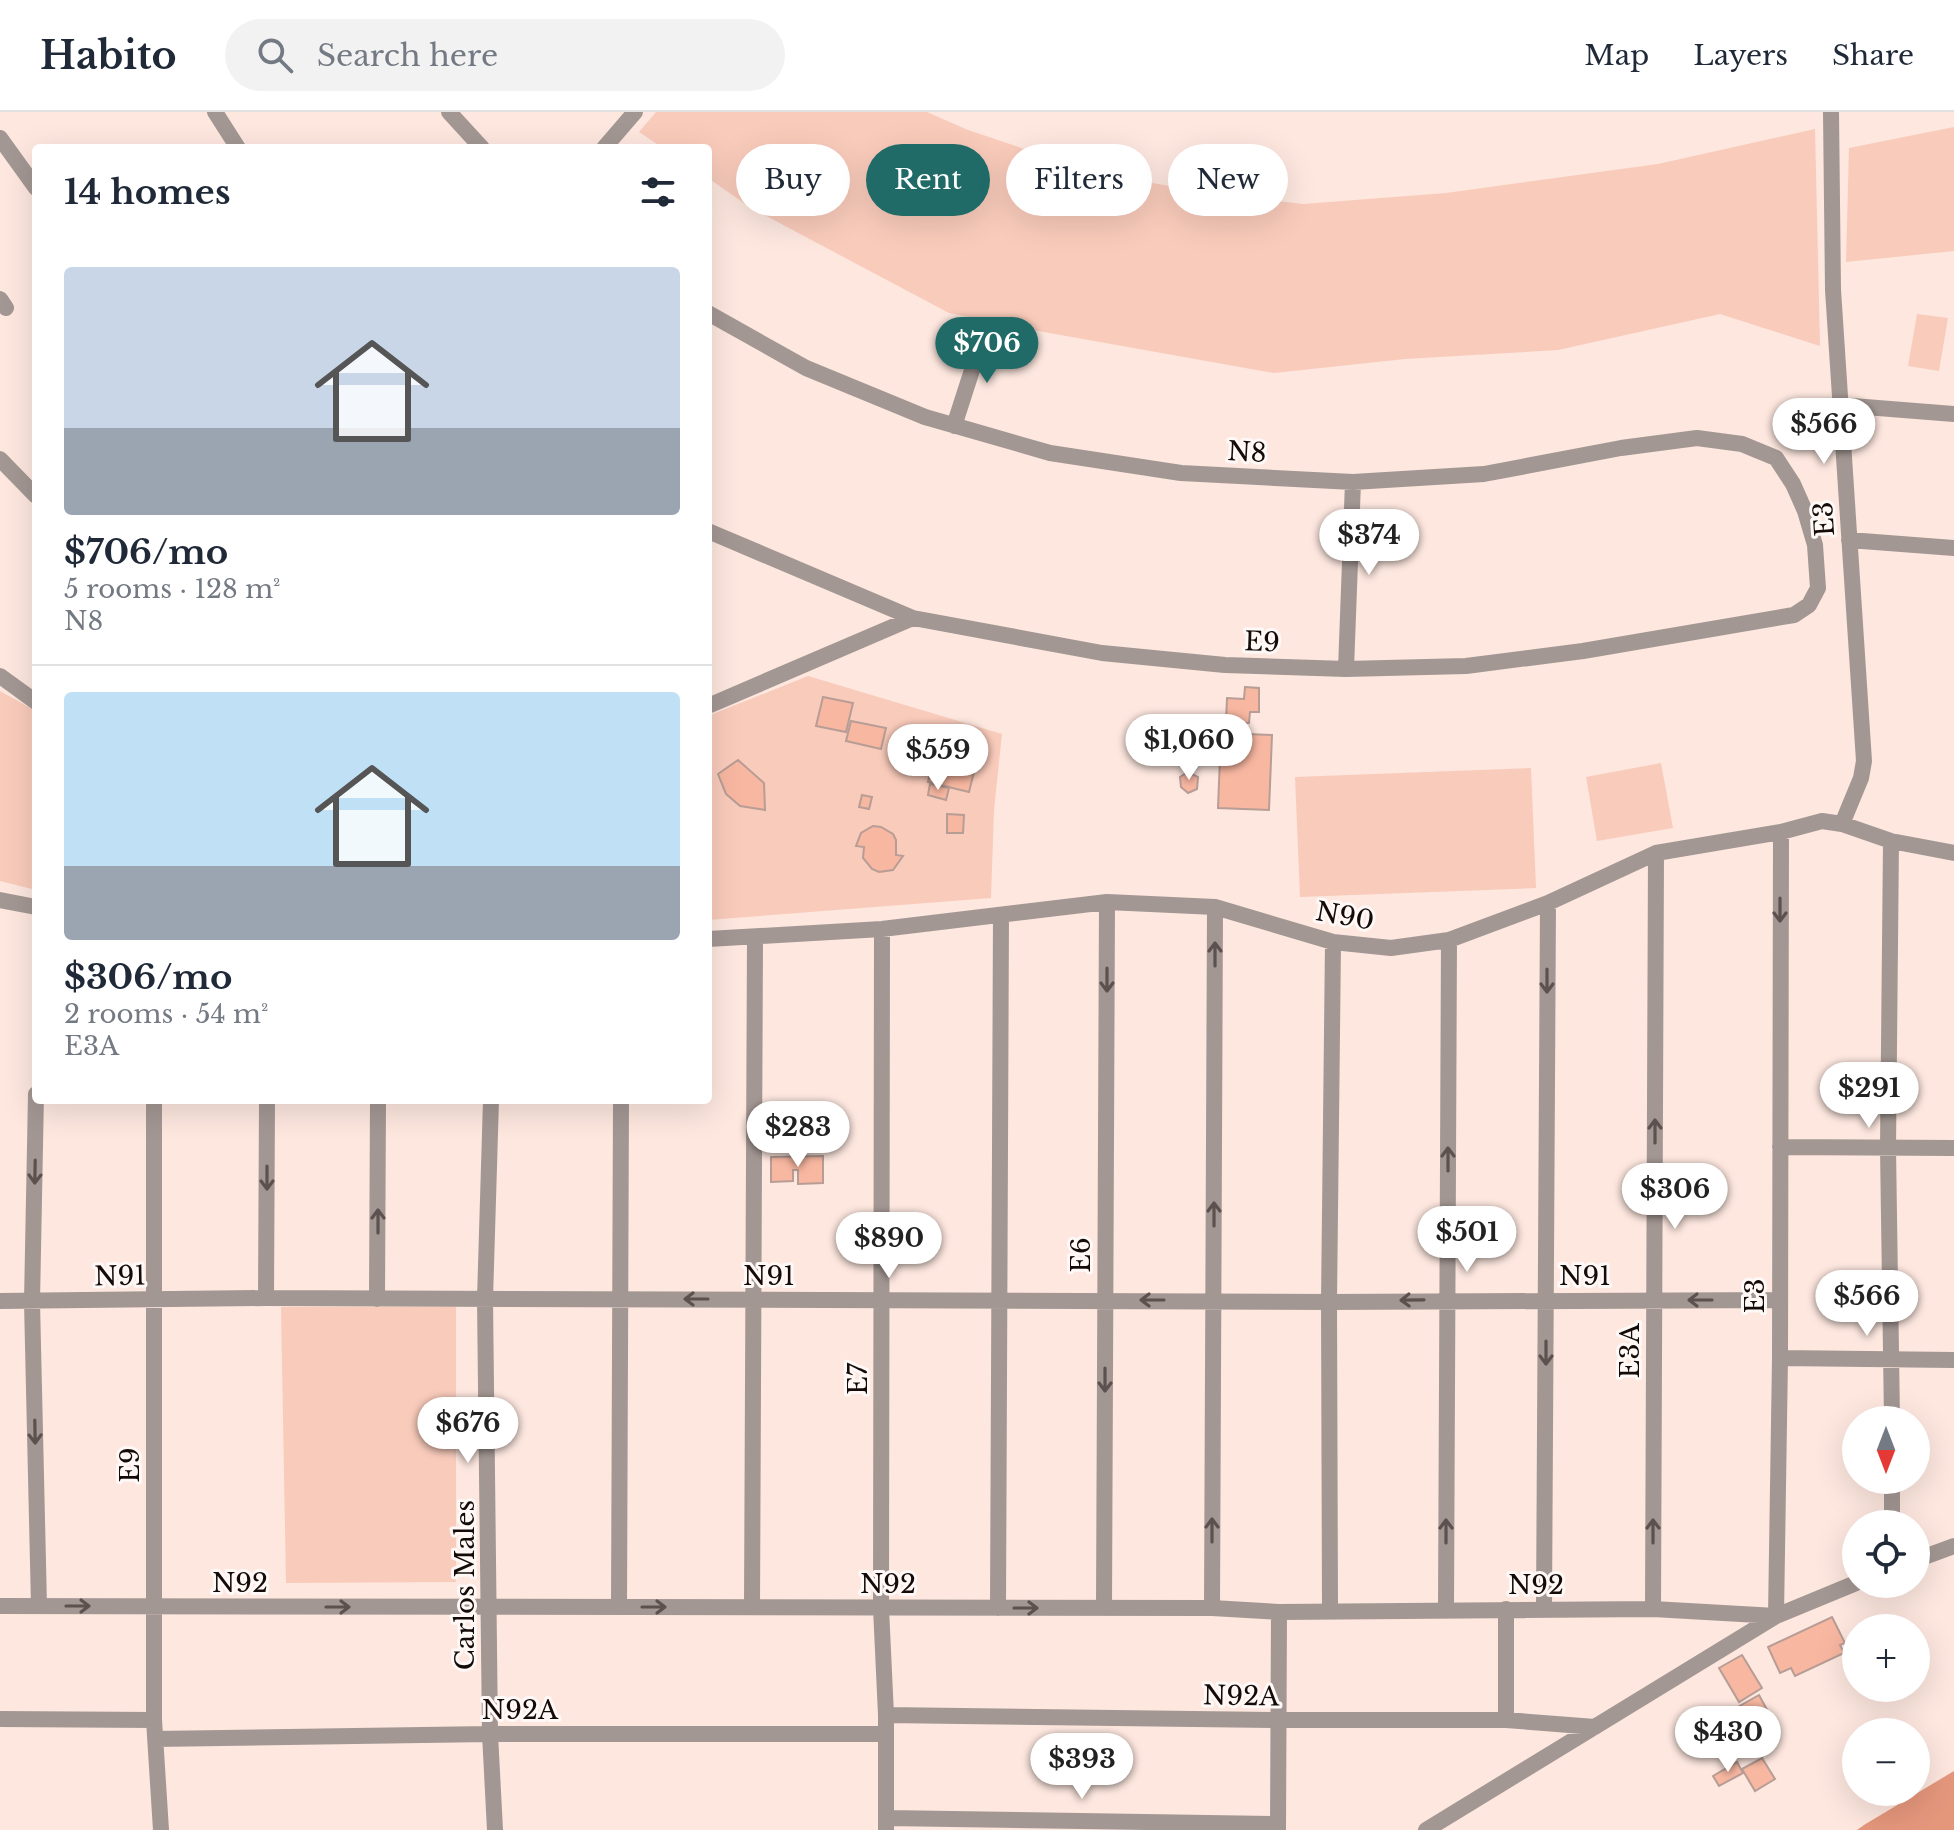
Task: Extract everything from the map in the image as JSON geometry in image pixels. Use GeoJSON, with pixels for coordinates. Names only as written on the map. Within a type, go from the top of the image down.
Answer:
{"type":"FeatureCollection","features":[{"type":"Feature","properties":{"kind":"street"},"geometry":{"type":"LineString","coordinates":[[215,112],[235,144]]}},
{"type":"Feature","properties":{"kind":"street"},"geometry":{"type":"LineString","coordinates":[[449,112],[478,144]]}},
{"type":"Feature","properties":{"kind":"street"},"geometry":{"type":"LineString","coordinates":[[607,144],[635,112]]}},
{"type":"Feature","properties":{"kind":"street","name":"E3"},"geometry":{"type":"LineString","coordinates":[[1831,112],[1833,290],[1864,761],[1861,778],[1842,824]]}},
{"type":"Feature","properties":{"kind":"street"},"geometry":{"type":"LineString","coordinates":[[0,138],[32,182]]}},
{"type":"Feature","properties":{"kind":"street","name":"N8"},"geometry":{"type":"LineString","coordinates":[[712,315],[806,368],[925,417],[1050,453],[1181,473],[1353,482],[1484,474],[1621,448],[1697,438],[1742,444],[1776,458],[1793,484],[1815,545],[1818,588]]}},
{"type":"Feature","properties":{"kind":"street"},"geometry":{"type":"LineString","coordinates":[[954,426],[984,333]]}},
{"type":"Feature","properties":{"kind":"street"},"geometry":{"type":"LineString","coordinates":[[1840,405],[1954,414]]}},
{"type":"Feature","properties":{"kind":"street"},"geometry":{"type":"LineString","coordinates":[[0,459],[32,492]]}},
{"type":"Feature","properties":{"kind":"street"},"geometry":{"type":"LineString","coordinates":[[1346,669],[1353,482]]}},
{"type":"Feature","properties":{"kind":"street","name":"E9"},"geometry":{"type":"LineString","coordinates":[[712,533],[913,618],[1102,653],[1225,665],[1346,669],[1466,666],[1583,651],[1794,615],[1809,605],[1818,588]]}},
{"type":"Feature","properties":{"kind":"street"},"geometry":{"type":"LineString","coordinates":[[1849,540],[1954,548]]}},
{"type":"Feature","properties":{"kind":"street"},"geometry":{"type":"LineString","coordinates":[[712,704],[913,618]]}},
{"type":"Feature","properties":{"kind":"street"},"geometry":{"type":"LineString","coordinates":[[0,676],[32,699]]}},
{"type":"Feature","properties":{"kind":"street","name":"N90"},"geometry":{"type":"LineString","coordinates":[[712,939],[882,929],[1107,902],[1215,907],[1333,942],[1391,948],[1449,940],[1548,903],[1656,853],[1781,832],[1822,821],[1842,824],[1891,841],[1954,853]]}},
{"type":"Feature","properties":{"kind":"street","name":"E3"},"geometry":{"type":"LineString","coordinates":[[1776,1616],[1781,832]]}},
{"type":"Feature","properties":{"kind":"street"},"geometry":{"type":"LineString","coordinates":[[1891,841],[1888,1148],[1892,1406]]}},
{"type":"Feature","properties":{"kind":"street","name":"E3A"},"geometry":{"type":"LineString","coordinates":[[1653,1609],[1656,853]]}},
{"type":"Feature","properties":{"kind":"street"},"geometry":{"type":"LineString","coordinates":[[0,900],[32,906]]}},
{"type":"Feature","properties":{"kind":"street","name":"E6"},"geometry":{"type":"LineString","coordinates":[[1104,1608],[1107,902]]}},
{"type":"Feature","properties":{"kind":"street"},"geometry":{"type":"LineString","coordinates":[[1544,1609],[1548,903]]}},
{"type":"Feature","properties":{"kind":"street"},"geometry":{"type":"LineString","coordinates":[[1212,1608],[1215,907]]}},
{"type":"Feature","properties":{"kind":"street"},"geometry":{"type":"LineString","coordinates":[[998,1608],[1001,915]]}},
{"type":"Feature","properties":{"kind":"street","name":"E7"},"geometry":{"type":"LineString","coordinates":[[882,929],[881,1608],[886,1715],[886,1824]]}},
{"type":"Feature","properties":{"kind":"street"},"geometry":{"type":"LineString","coordinates":[[752,1607],[755,938]]}},
{"type":"Feature","properties":{"kind":"street"},"geometry":{"type":"LineString","coordinates":[[1446,1609],[1449,940]]}},
{"type":"Feature","properties":{"kind":"street"},"geometry":{"type":"LineString","coordinates":[[1330,1610],[1333,942]]}},
{"type":"Feature","properties":{"kind":"street"},"geometry":{"type":"LineString","coordinates":[[36,1104],[32,1302],[39,1606]]}},
{"type":"Feature","properties":{"kind":"street","name":"E9"},"geometry":{"type":"LineString","coordinates":[[154,1104],[154,1720],[161,1830]]}},
{"type":"Feature","properties":{"kind":"street"},"geometry":{"type":"LineString","coordinates":[[266,1298],[267,1104]]}},
{"type":"Feature","properties":{"kind":"street"},"geometry":{"type":"LineString","coordinates":[[377,1299],[378,1104]]}},
{"type":"Feature","properties":{"kind":"street","name":"Carlos Males"},"geometry":{"type":"LineString","coordinates":[[491,1104],[485,1299],[490,1734],[495,1830]]}},
{"type":"Feature","properties":{"kind":"street"},"geometry":{"type":"LineString","coordinates":[[619,1607],[621,1104]]}},
{"type":"Feature","properties":{"kind":"street"},"geometry":{"type":"LineString","coordinates":[[1780,1147],[1954,1148]]}},
{"type":"Feature","properties":{"kind":"street","name":"N91"},"geometry":{"type":"LineString","coordinates":[[0,1301],[266,1298],[1329,1302],[1778,1300]]}},
{"type":"Feature","properties":{"kind":"street"},"geometry":{"type":"LineString","coordinates":[[1780,1358],[1954,1360]]}},
{"type":"Feature","properties":{"kind":"street"},"geometry":{"type":"LineString","coordinates":[[1930,1555],[1954,1546]]}},
{"type":"Feature","properties":{"kind":"street"},"geometry":{"type":"LineString","coordinates":[[1426,1830],[1776,1616],[1842,1589]]}},
{"type":"Feature","properties":{"kind":"street","name":"N92"},"geometry":{"type":"LineString","coordinates":[[0,1606],[1212,1608],[1279,1612],[1653,1609],[1776,1616]]}},
{"type":"Feature","properties":{"kind":"street"},"geometry":{"type":"LineString","coordinates":[[1506,1609],[1506,1720]]}},
{"type":"Feature","properties":{"kind":"street"},"geometry":{"type":"LineString","coordinates":[[886,1824],[1278,1827],[1279,1612]]}},
{"type":"Feature","properties":{"kind":"street","name":"N92A"},"geometry":{"type":"LineString","coordinates":[[886,1715],[1506,1720],[1595,1727]]}},
{"type":"Feature","properties":{"kind":"street"},"geometry":{"type":"LineString","coordinates":[[0,1719],[154,1720]]}},
{"type":"Feature","properties":{"kind":"street","name":"N92A"},"geometry":{"type":"LineString","coordinates":[[155,1739],[490,1734],[886,1734]]}},
{"type":"Feature","properties":{"kind":"shaded area"},"geometry":{"type":"Polygon","coordinates":[[[656,112],[927,112],[1010,144],[1006,144],[1006,216],[1152,216],[1152,183],[1168,186],[1168,216],[1288,216],[1288,202],[1303,204],[1446,193],[1658,164],[1815,129],[1820,346],[1720,314],[1558,350],[1405,359],[1274,373],[949,313],[766,216],[850,216],[850,144],[736,144],[736,198],[712,181],[712,144],[657,144],[639,132],[656,112]]]}},
{"type":"Feature","properties":{"kind":"shaded area"},"geometry":{"type":"Polygon","coordinates":[[[1954,127],[1954,251],[1846,262],[1849,148],[1954,127]]]}},
{"type":"Feature","properties":{"kind":"shaded area"},"geometry":{"type":"Polygon","coordinates":[[[1917,314],[1948,318],[1939,371],[1908,366],[1917,314]]]}},
{"type":"Feature","properties":{"kind":"shaded area"},"geometry":{"type":"Polygon","coordinates":[[[808,676],[1002,734],[994,810],[991,898],[712,920],[712,714],[808,676]]]}},
{"type":"Feature","properties":{"kind":"shaded area"},"geometry":{"type":"Polygon","coordinates":[[[0,691],[32,709],[32,889],[0,881],[0,691]]]}},
{"type":"Feature","properties":{"kind":"shaded area"},"geometry":{"type":"Polygon","coordinates":[[[1661,763],[1673,828],[1597,841],[1586,777],[1661,763]]]}},
{"type":"Feature","properties":{"kind":"shaded area"},"geometry":{"type":"Polygon","coordinates":[[[1531,768],[1536,888],[1300,897],[1295,777],[1531,768]]]}},
{"type":"Feature","properties":{"kind":"shaded area"},"geometry":{"type":"Polygon","coordinates":[[[281,1307],[456,1307],[456,1582],[286,1583],[281,1307]]]}},
{"type":"Feature","properties":{"kind":"shaded area"},"geometry":{"type":"Polygon","coordinates":[[[1954,1771],[1954,1830],[1857,1830],[1896,1806],[1930,1806],[1930,1785],[1954,1771]]]}},
{"type":"Feature","properties":{"kind":"building"},"geometry":{"type":"Polygon","coordinates":[[[1245,687],[1259,688],[1259,712],[1250,712],[1249,723],[1226,722],[1227,698],[1244,699],[1245,687]]]}},
{"type":"Feature","properties":{"kind":"building"},"geometry":{"type":"Polygon","coordinates":[[[823,697],[853,703],[846,732],[816,726],[823,697]]]}},
{"type":"Feature","properties":{"kind":"building"},"geometry":{"type":"Polygon","coordinates":[[[851,721],[886,728],[881,749],[846,741],[851,721]]]}},
{"type":"Feature","properties":{"kind":"building"},"geometry":{"type":"Polygon","coordinates":[[[942,725],[983,735],[969,792],[928,782],[942,725]]]}},
{"type":"Feature","properties":{"kind":"building"},"geometry":{"type":"Polygon","coordinates":[[[1221,733],[1272,735],[1269,810],[1218,808],[1221,733]]]}},
{"type":"Feature","properties":{"kind":"building"},"geometry":{"type":"Polygon","coordinates":[[[738,760],[764,783],[765,810],[740,806],[726,794],[718,774],[738,760]]]}},
{"type":"Feature","properties":{"kind":"building"},"geometry":{"type":"Polygon","coordinates":[[[1188,772],[1198,777],[1197,789],[1188,793],[1181,787],[1180,777],[1188,772]]]}},
{"type":"Feature","properties":{"kind":"building"},"geometry":{"type":"Polygon","coordinates":[[[930,784],[949,788],[946,800],[928,795],[930,784]]]}},
{"type":"Feature","properties":{"kind":"building"},"geometry":{"type":"Polygon","coordinates":[[[862,795],[872,797],[869,809],[859,807],[862,795]]]}},
{"type":"Feature","properties":{"kind":"building"},"geometry":{"type":"Polygon","coordinates":[[[947,814],[964,815],[963,833],[947,833],[947,814]]]}},
{"type":"Feature","properties":{"kind":"building"},"geometry":{"type":"Polygon","coordinates":[[[873,826],[893,834],[896,840],[896,855],[903,856],[893,870],[879,872],[872,869],[863,858],[864,847],[856,846],[861,833],[873,826]]]}},
{"type":"Feature","properties":{"kind":"building"},"geometry":{"type":"Polygon","coordinates":[[[823,1156],[823,1183],[798,1184],[798,1170],[793,1170],[793,1181],[771,1182],[771,1157],[823,1156]]]}},
{"type":"Feature","properties":{"kind":"building"},"geometry":{"type":"Polygon","coordinates":[[[1832,1617],[1842,1637],[1842,1654],[1795,1676],[1791,1668],[1780,1673],[1768,1647],[1832,1617]]]}},
{"type":"Feature","properties":{"kind":"building"},"geometry":{"type":"Polygon","coordinates":[[[1742,1655],[1762,1688],[1739,1702],[1719,1668],[1742,1655]]]}},
{"type":"Feature","properties":{"kind":"building"},"geometry":{"type":"Polygon","coordinates":[[[1759,1695],[1771,1717],[1750,1729],[1738,1707],[1759,1695]]]}},
{"type":"Feature","properties":{"kind":"building"},"geometry":{"type":"Polygon","coordinates":[[[1733,1707],[1750,1740],[1732,1750],[1713,1719],[1733,1707]]]}},
{"type":"Feature","properties":{"kind":"building"},"geometry":{"type":"Polygon","coordinates":[[[1762,1758],[1775,1779],[1755,1791],[1742,1769],[1762,1758]]]}},
{"type":"Feature","properties":{"kind":"building"},"geometry":{"type":"Polygon","coordinates":[[[1737,1762],[1743,1773],[1719,1786],[1713,1776],[1737,1762]]]}}]}
